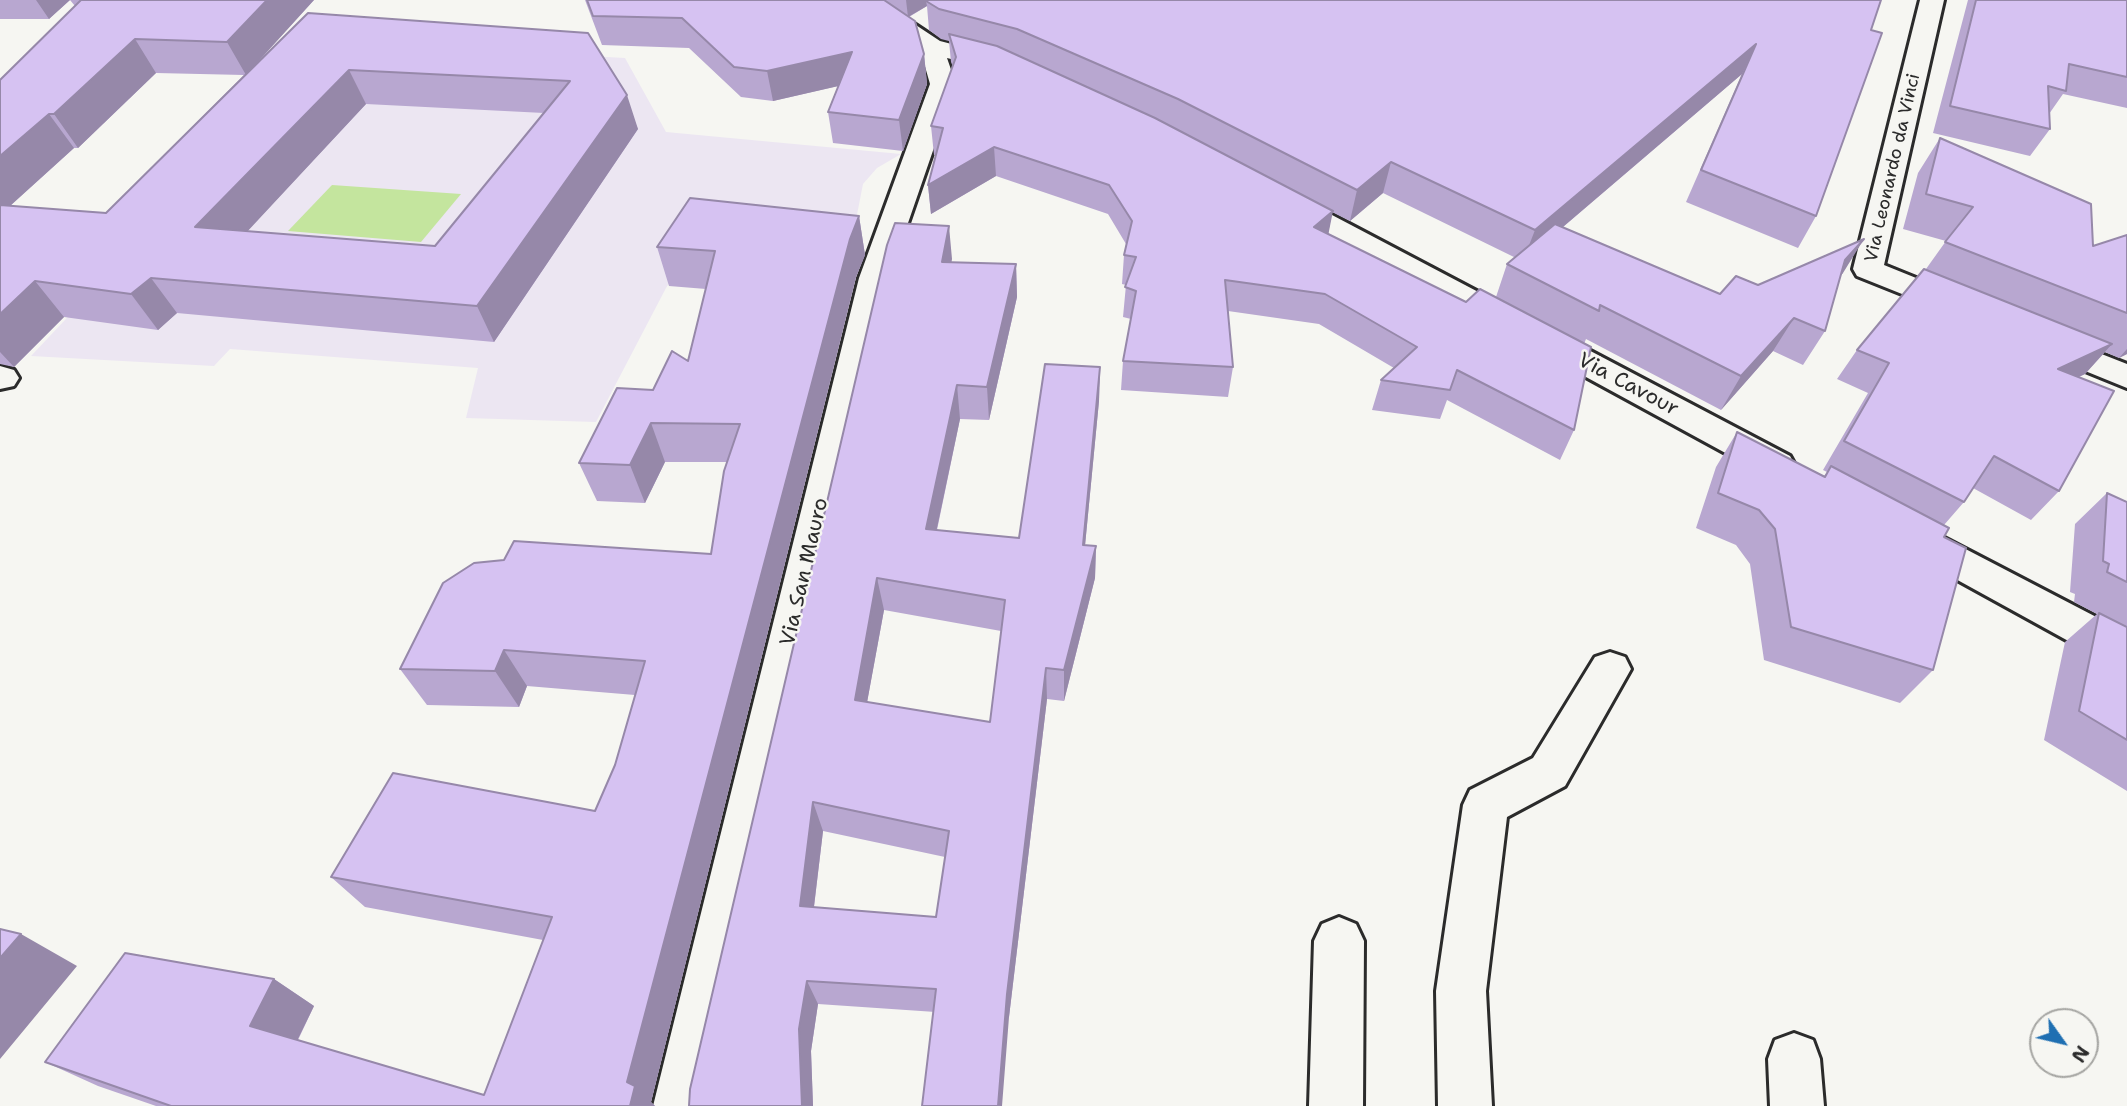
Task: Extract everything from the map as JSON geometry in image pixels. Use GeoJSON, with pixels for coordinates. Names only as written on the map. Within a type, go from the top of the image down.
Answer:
{"type":"FeatureCollection","features":[{"type":"Feature","properties":{"kind":"street"},"geometry":{"type":"LineString","coordinates":[[863,0],[922,31],[1032,77]]}},
{"type":"Feature","properties":{"kind":"street","name":"Via Leonardo da Vinci"},"geometry":{"type":"LineString","coordinates":[[1932,0],[1868,269],[1979,315]]}},
{"type":"Feature","properties":{"kind":"street","name":"Via San Mauro"},"geometry":{"type":"LineString","coordinates":[[680,1106],[874,278],[943,84],[922,31]]}},
{"type":"Feature","properties":{"kind":"street","name":"Via Cavour"},"geometry":{"type":"LineString","coordinates":[[1263,190],[1799,477]]}},
{"type":"Feature","properties":{"kind":"street"},"geometry":{"type":"LineString","coordinates":[[2028,336],[2127,377]]}},
{"type":"Feature","properties":{"kind":"street"},"geometry":{"type":"LineString","coordinates":[[1884,523],[2127,653]]}},
{"type":"Feature","properties":{"kind":"street"},"geometry":{"type":"LineString","coordinates":[[1465,1106],[1461,991],[1486,805],[1549,772],[1610,669]]}},
{"type":"Feature","properties":{"kind":"street"},"geometry":{"type":"LineString","coordinates":[[1336,1106],[1339,941]]}},
{"type":"Feature","properties":{"kind":"shaded area"},"geometry":{"type":"Polygon","coordinates":[[[317,41],[625,58],[666,132],[901,154],[877,168],[863,184],[853,235],[860,248],[868,254],[699,235],[666,288],[596,422],[466,418],[478,368],[230,349],[214,366],[31,356],[263,110],[317,41]]]}},
{"type":"Feature","properties":{"kind":"green space"},"geometry":{"type":"Polygon","coordinates":[[[332,185],[461,194],[421,242],[288,231],[332,185]]]}},
{"type":"Feature","properties":{"kind":"building"},"geometry":{"type":"Polygon","coordinates":[[[81,0],[267,0],[227,42],[135,39],[54,114],[49,114],[0,156],[0,80],[81,0]]]}},
{"type":"Feature","properties":{"kind":"building"},"geometry":{"type":"Polygon","coordinates":[[[587,0],[884,0],[915,21],[924,54],[899,120],[828,112],[852,52],[767,71],[734,67],[682,18],[593,16],[587,0]]]}},
{"type":"Feature","properties":{"kind":"building"},"geometry":{"type":"Polygon","coordinates":[[[1881,0],[1871,30],[1882,33],[1816,216],[1701,170],[1756,44],[1535,230],[1391,162],[1357,190],[1178,99],[1017,29],[939,9],[926,1],[1881,0]]]}},
{"type":"Feature","properties":{"kind":"building"},"geometry":{"type":"Polygon","coordinates":[[[1976,0],[2127,0],[2127,77],[2069,64],[2066,91],[2048,86],[2050,129],[1950,106],[1976,0]]]}},
{"type":"Feature","properties":{"kind":"building"},"geometry":{"type":"Polygon","coordinates":[[[308,13],[588,33],[627,95],[477,306],[151,278],[131,294],[35,281],[0,314],[0,205],[106,213],[308,13]],[[349,70],[195,227],[435,246],[570,81],[349,70]]]}},
{"type":"Feature","properties":{"kind":"building"},"geometry":{"type":"Polygon","coordinates":[[[949,34],[997,46],[1155,118],[1333,211],[1314,227],[1466,302],[1480,289],[1591,347],[1574,430],[1457,370],[1450,390],[1381,380],[1417,347],[1325,294],[1225,280],[1233,367],[1123,361],[1136,291],[1125,287],[1136,257],[1124,255],[1132,221],[1109,185],[994,147],[928,185],[943,128],[931,126],[956,57],[949,34]]]}},
{"type":"Feature","properties":{"kind":"building"},"geometry":{"type":"Polygon","coordinates":[[[1940,138],[2091,204],[2093,246],[2127,235],[2127,313],[1945,242],[1973,207],[1926,194],[1940,138]]]}},
{"type":"Feature","properties":{"kind":"building"},"geometry":{"type":"Polygon","coordinates":[[[690,198],[859,216],[850,239],[627,1082],[635,1086],[630,1106],[171,1106],[45,1062],[125,953],[274,979],[250,1026],[484,1095],[552,917],[331,877],[393,773],[595,811],[615,765],[645,661],[504,650],[495,671],[400,669],[443,583],[474,563],[504,560],[514,541],[711,554],[724,471],[740,424],[651,423],[630,465],[579,463],[617,388],[653,390],[672,351],[688,361],[715,251],[657,247],[690,198]]]}},
{"type":"Feature","properties":{"kind":"building"},"geometry":{"type":"Polygon","coordinates":[[[895,223],[949,226],[942,262],[1016,264],[987,387],[957,385],[926,529],[1019,538],[1045,364],[1100,367],[1083,545],[1096,546],[1064,670],[1046,668],[1007,994],[998,1106],[922,1106],[936,989],[807,981],[799,1029],[802,1106],[689,1106],[690,1089],[887,245],[895,223]],[[877,578],[855,700],[990,722],[1005,600],[877,578]],[[813,802],[800,906],[936,917],[949,831],[813,802]]]}},
{"type":"Feature","properties":{"kind":"building"},"geometry":{"type":"Polygon","coordinates":[[[1555,224],[1720,294],[1736,276],[1758,285],[1864,239],[1845,260],[1825,331],[1794,318],[1741,376],[1600,305],[1599,311],[1507,264],[1555,224]]]}},
{"type":"Feature","properties":{"kind":"building"},"geometry":{"type":"Polygon","coordinates":[[[1924,269],[2112,344],[2058,369],[2114,391],[2059,491],[1994,456],[1964,502],[1844,441],[1889,363],[1857,350],[1924,269]]]}},
{"type":"Feature","properties":{"kind":"building"},"geometry":{"type":"Polygon","coordinates":[[[1737,432],[1825,477],[1831,466],[1949,528],[1944,537],[1966,548],[1933,670],[1791,627],[1775,529],[1759,510],[1718,493],[1737,432]]]}},
{"type":"Feature","properties":{"kind":"building"},"geometry":{"type":"Polygon","coordinates":[[[2107,493],[2127,502],[2127,582],[2107,572],[2109,564],[2103,561],[2107,493]]]}},
{"type":"Feature","properties":{"kind":"building"},"geometry":{"type":"Polygon","coordinates":[[[2099,613],[2127,627],[2127,740],[2079,711],[2099,613]]]}},
{"type":"Feature","properties":{"kind":"building"},"geometry":{"type":"Polygon","coordinates":[[[0,929],[21,934],[0,958],[0,929]]]}}]}
